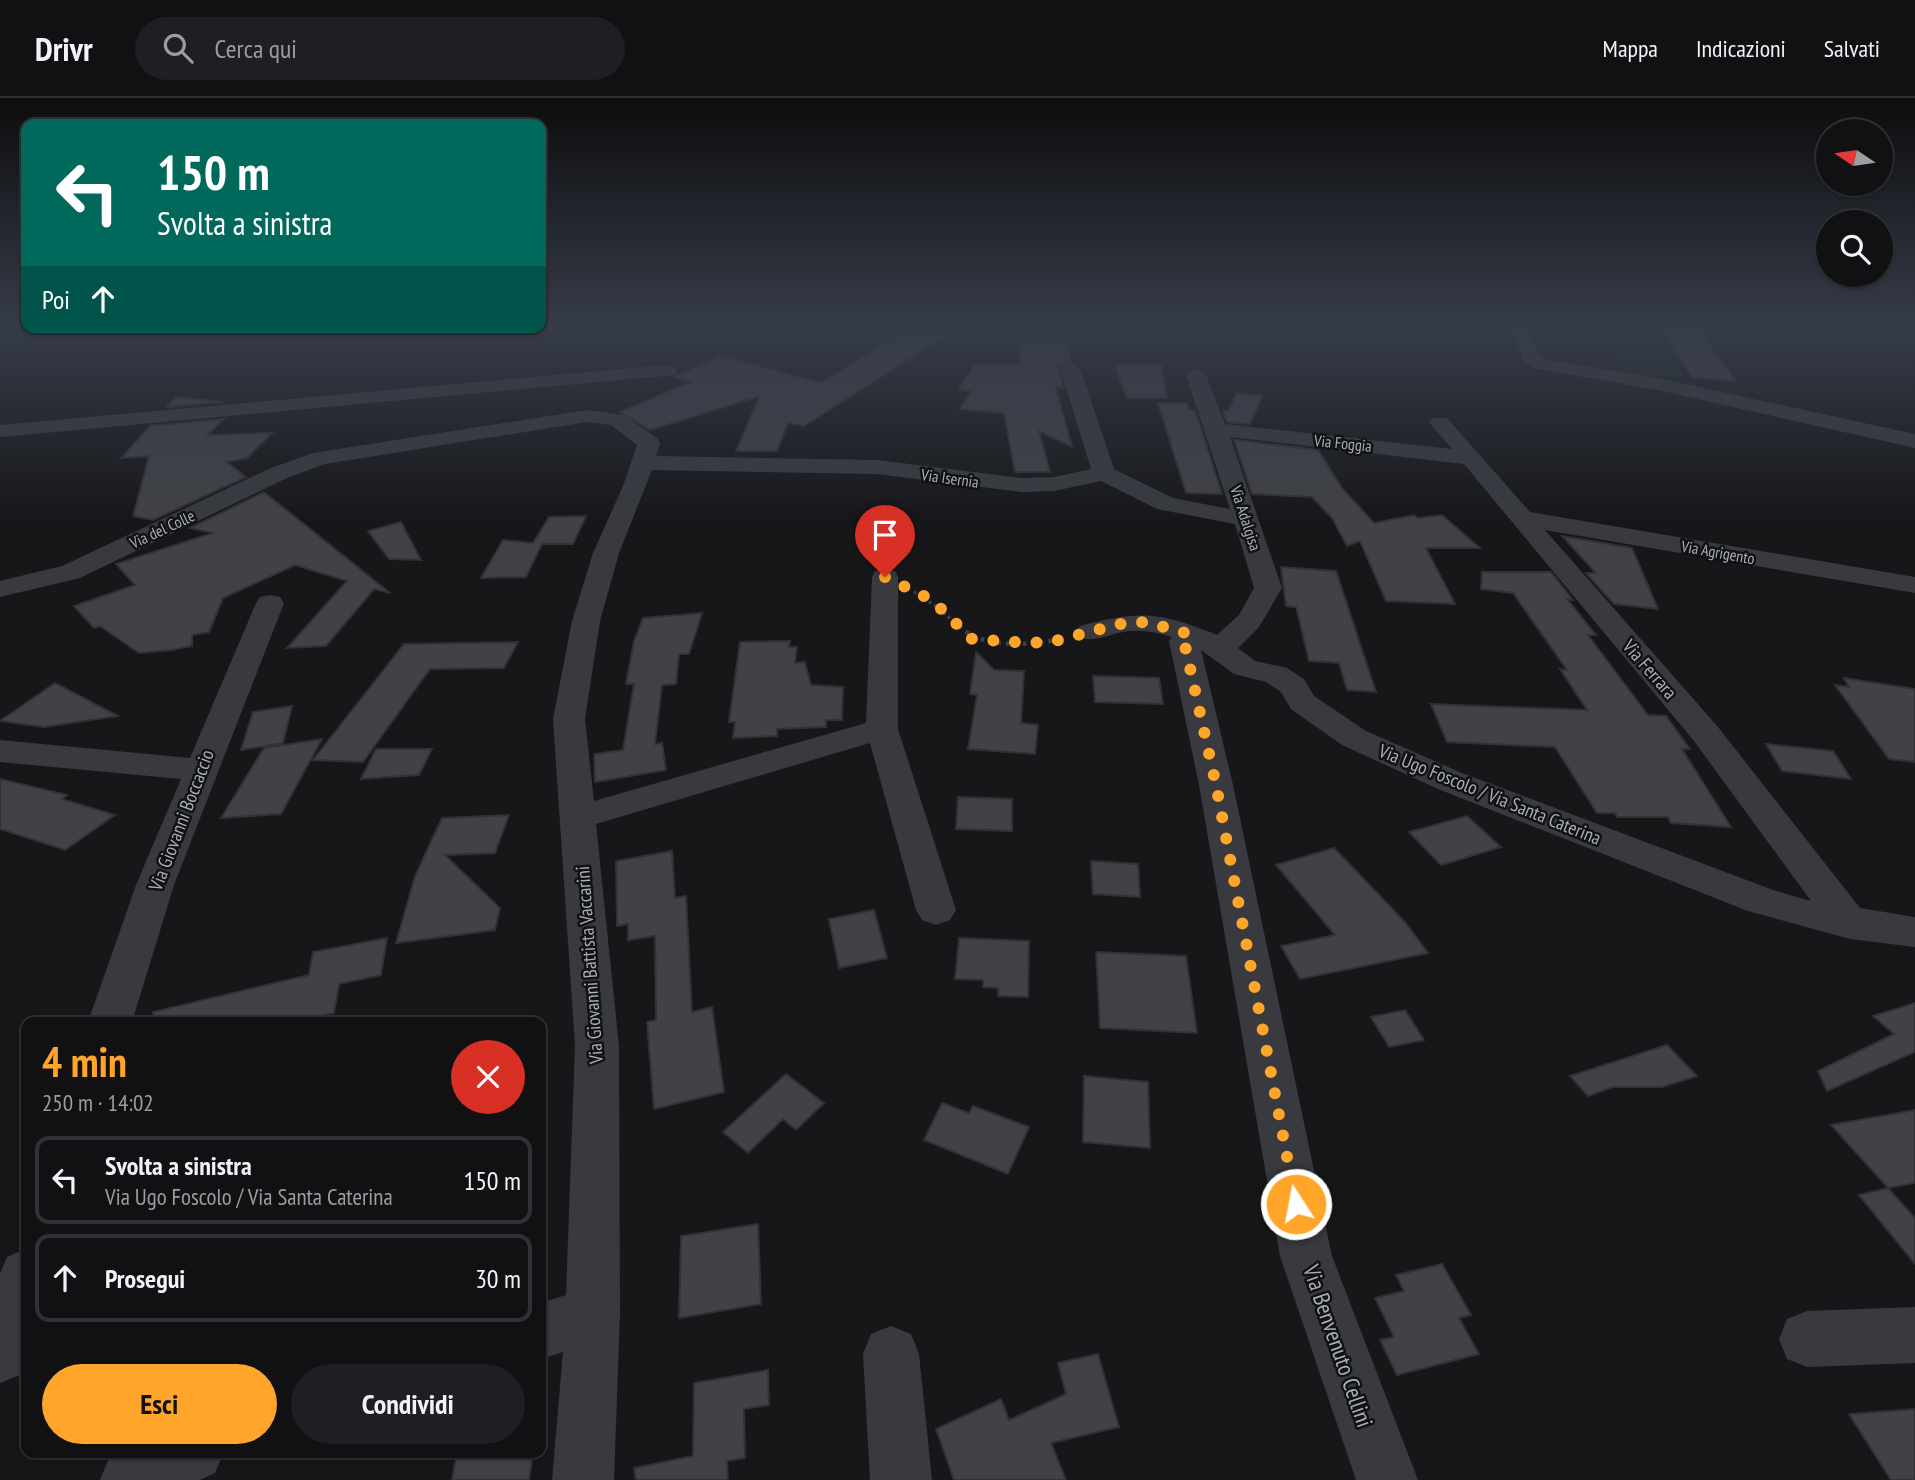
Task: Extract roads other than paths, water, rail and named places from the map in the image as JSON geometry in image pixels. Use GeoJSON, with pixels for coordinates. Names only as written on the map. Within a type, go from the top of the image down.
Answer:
{"type":"FeatureCollection","features":[{"type":"Feature","properties":{"kind":"street"},"geometry":{"type":"LineString","coordinates":[[0,430],[435,391]]}},
{"type":"Feature","properties":{"kind":"street"},"geometry":{"type":"LineString","coordinates":[[1078,391],[1104,473],[1166,504],[1247,519]]}},
{"type":"Feature","properties":{"kind":"street","name":"Via Adalgisa"},"geometry":{"type":"LineString","coordinates":[[1202,391],[1268,588],[1258,612],[1230,641],[1204,640]]}},
{"type":"Feature","properties":{"kind":"street"},"geometry":{"type":"LineString","coordinates":[[1691,391],[1915,441]]}},
{"type":"Feature","properties":{"kind":"street","name":"Via Isernia"},"geometry":{"type":"LineString","coordinates":[[321,458],[587,416],[610,416],[636,445],[877,467],[1021,485],[1054,484],[1104,473]]}},
{"type":"Feature","properties":{"kind":"street","name":"Via Ferrara"},"geometry":{"type":"LineString","coordinates":[[1440,422],[1706,734],[1850,924]]}},
{"type":"Feature","properties":{"kind":"street","name":"Via Foggia"},"geometry":{"type":"LineString","coordinates":[[1217,429],[1468,458]]}},
{"type":"Feature","properties":{"kind":"street","name":"Via Giovanni Battista Vaccarini"},"geometry":{"type":"LineString","coordinates":[[583,1480],[593,1314],[597,1046],[569,719],[586,621],[636,445]]}},
{"type":"Feature","properties":{"kind":"street","name":"Via del Colle"},"geometry":{"type":"LineString","coordinates":[[0,589],[71,572],[279,473],[321,458]]}},
{"type":"Feature","properties":{"kind":"street","name":"Via Agrigento"},"geometry":{"type":"LineString","coordinates":[[1521,519],[1915,585]]}},
{"type":"Feature","properties":{"kind":"street"},"geometry":{"type":"LineString","coordinates":[[885,577],[882,729],[936,910]]}},
{"type":"Feature","properties":{"kind":"street","name":"Via Giovanni Boccaccio"},"geometry":{"type":"LineString","coordinates":[[112,1017],[155,885],[199,771],[266,612]]}},
{"type":"Feature","properties":{"kind":"street","name":"Via Ugo Foscolo / Via Santa Caterina"},"geometry":{"type":"LineString","coordinates":[[1090,632],[1124,623],[1146,622],[1204,640],[1245,668],[1276,675],[1293,685],[1301,702],[1354,738],[1450,781],[1762,901],[1850,924],[1915,932]]}},
{"type":"Feature","properties":{"kind":"street","name":"Via Benvenuto Cellini"},"geometry":{"type":"LineString","coordinates":[[1204,640],[1184,641],[1216,785],[1306,1256],[1387,1480]]}},
{"type":"Feature","properties":{"kind":"street"},"geometry":{"type":"LineString","coordinates":[[579,817],[882,729]]}},
{"type":"Feature","properties":{"kind":"street"},"geometry":{"type":"LineString","coordinates":[[0,751],[199,771]]}},
{"type":"Feature","properties":{"kind":"street"},"geometry":{"type":"LineString","coordinates":[[0,1355],[21,1291]]}},
{"type":"Feature","properties":{"kind":"street"},"geometry":{"type":"LineString","coordinates":[[546,1329],[593,1314]]}},
{"type":"Feature","properties":{"kind":"street"},"geometry":{"type":"LineString","coordinates":[[1807,1339],[1915,1335]]}},
{"type":"Feature","properties":{"kind":"street"},"geometry":{"type":"LineString","coordinates":[[891,1354],[901,1480]]}},
{"type":"Feature","properties":{"kind":"street"},"geometry":{"type":"LineString","coordinates":[[131,1480],[180,1458]]}}]}
